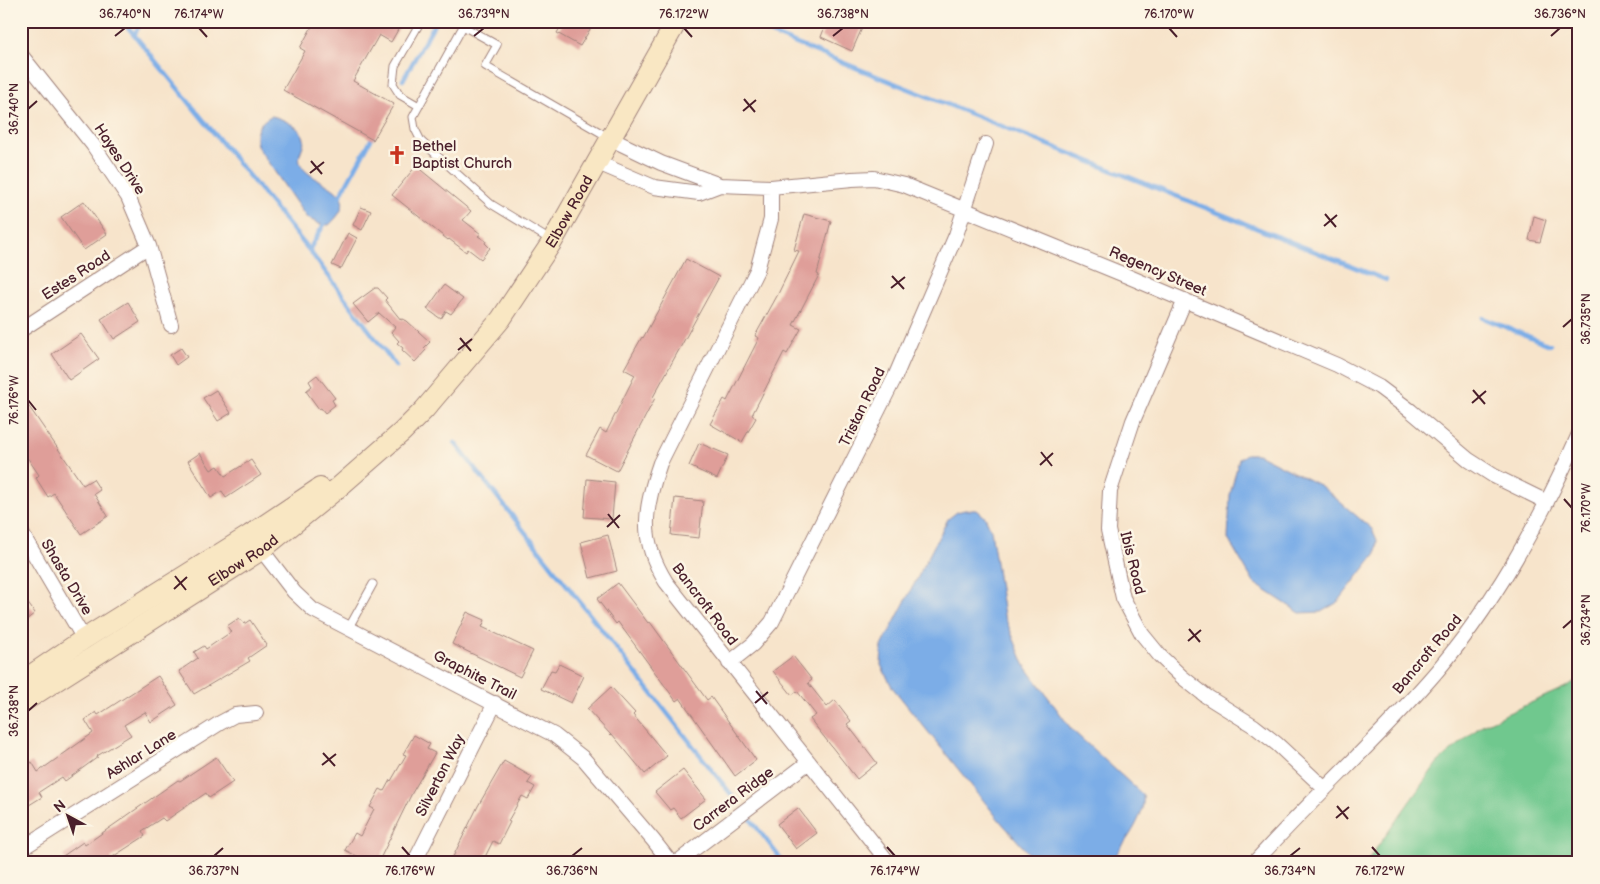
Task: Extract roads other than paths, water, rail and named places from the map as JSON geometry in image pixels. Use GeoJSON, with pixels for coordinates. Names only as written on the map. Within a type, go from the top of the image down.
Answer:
{"type":"FeatureCollection","features":[{"type":"Feature","properties":{"kind":"main road","name":"Elbow Road"},"geometry":{"type":"LineString","coordinates":[[21,703],[256,543],[372,459],[424,410],[501,319],[552,242],[677,21]]}},
{"type":"Feature","properties":{"kind":"main road","name":"Elbow Road"},"geometry":{"type":"LineString","coordinates":[[21,682],[84,639],[256,543]]}},
{"type":"Feature","properties":{"kind":"street","name":"Hayes Drive"},"geometry":{"type":"LineString","coordinates":[[21,55],[70,115],[128,197],[149,246],[172,325]]}},
{"type":"Feature","properties":{"kind":"street","name":"Regency Street"},"geometry":{"type":"LineString","coordinates":[[611,139],[661,163],[720,185],[770,187],[874,178],[904,185],[1185,300],[1337,365],[1379,387],[1411,411],[1469,460],[1494,476],[1547,502]]}},
{"type":"Feature","properties":{"kind":"street","name":"Tristan Road"},"geometry":{"type":"LineString","coordinates":[[729,663],[752,644],[772,622],[895,377],[965,209],[986,144]]}},
{"type":"Feature","properties":{"kind":"street","name":"Regency Street"},"geometry":{"type":"LineString","coordinates":[[598,163],[654,187],[699,193],[720,185]]}},
{"type":"Feature","properties":{"kind":"street","name":"Bancroft Road"},"geometry":{"type":"LineString","coordinates":[[770,187],[771,219],[757,270],[660,463],[647,508],[649,550],[666,582],[889,863]]}},
{"type":"Feature","properties":{"kind":"street","name":"Estes Road"},"geometry":{"type":"LineString","coordinates":[[21,330],[149,246]]}},
{"type":"Feature","properties":{"kind":"street","name":"Ibis Road"},"geometry":{"type":"LineString","coordinates":[[1185,300],[1133,421],[1110,491],[1108,530],[1123,598],[1142,634],[1160,656],[1182,677],[1206,696],[1254,726],[1277,744],[1325,788]]}},
{"type":"Feature","properties":{"kind":"street","name":"Bancroft Road"},"geometry":{"type":"LineString","coordinates":[[1254,863],[1437,671],[1471,629],[1505,578],[1547,502],[1579,434]]}},
{"type":"Feature","properties":{"kind":"street","name":"Shasta Drive"},"geometry":{"type":"LineString","coordinates":[[21,532],[84,639]]}},
{"type":"Feature","properties":{"kind":"street","name":"Graphite Trail"},"geometry":{"type":"LineString","coordinates":[[256,543],[303,602],[313,610],[554,735],[583,758],[671,863]]}},
{"type":"Feature","properties":{"kind":"street","name":"Silverton Way"},"geometry":{"type":"LineString","coordinates":[[414,863],[495,703]]}},
{"type":"Feature","properties":{"kind":"street","name":"Ashlar Lane"},"geometry":{"type":"LineString","coordinates":[[21,849],[220,723],[235,715],[256,713]]}},
{"type":"Feature","properties":{"kind":"street","name":"Carrera Ridge"},"geometry":{"type":"LineString","coordinates":[[676,863],[809,762]]}},
{"type":"Feature","properties":{"kind":"lane"},"geometry":{"type":"LineString","coordinates":[[419,106],[400,95],[393,84],[395,66],[421,21]]}},
{"type":"Feature","properties":{"kind":"lane"},"geometry":{"type":"LineString","coordinates":[[552,242],[491,204],[421,141],[415,130],[414,117],[419,106],[465,23],[497,45],[485,66],[611,139]]}},
{"type":"Feature","properties":{"kind":"lane"},"geometry":{"type":"LineString","coordinates":[[348,629],[373,584]]}},
{"type":"Feature","properties":{"kind":"water"},"geometry":{"type":"Polygon","coordinates":[[[271,116],[280,118],[300,131],[304,139],[299,158],[301,165],[307,172],[334,189],[340,196],[343,203],[339,213],[329,225],[319,224],[306,217],[257,146],[256,136],[258,128],[271,116]]]}},
{"type":"Feature","properties":{"kind":"water"},"geometry":{"type":"Polygon","coordinates":[[[1246,454],[1258,454],[1321,486],[1372,529],[1377,540],[1376,553],[1338,602],[1321,612],[1300,613],[1254,583],[1228,539],[1230,495],[1239,459],[1246,454]]]}},
{"type":"Feature","properties":{"kind":"water"},"geometry":{"type":"Polygon","coordinates":[[[977,510],[985,517],[991,530],[1004,615],[1024,664],[1072,730],[1143,795],[1141,813],[1137,822],[1110,863],[1037,863],[1000,821],[892,687],[881,665],[882,646],[948,519],[957,512],[977,510]]]}},
{"type":"Feature","properties":{"kind":"waterway"},"geometry":{"type":"LineString","coordinates":[[123,21],[309,250],[396,366]]}},
{"type":"Feature","properties":{"kind":"waterway"},"geometry":{"type":"LineString","coordinates":[[134,35],[142,21]]}},
{"type":"Feature","properties":{"kind":"waterway"},"geometry":{"type":"LineString","coordinates":[[403,80],[436,21]]}},
{"type":"Feature","properties":{"kind":"waterway"},"geometry":{"type":"LineString","coordinates":[[739,21],[1386,280]]}},
{"type":"Feature","properties":{"kind":"waterway"},"geometry":{"type":"LineString","coordinates":[[337,201],[373,136]]}},
{"type":"Feature","properties":{"kind":"waterway"},"geometry":{"type":"LineString","coordinates":[[309,250],[326,221]]}},
{"type":"Feature","properties":{"kind":"waterway"},"geometry":{"type":"LineString","coordinates":[[1483,318],[1550,345]]}},
{"type":"Feature","properties":{"kind":"waterway"},"geometry":{"type":"LineString","coordinates":[[455,443],[737,802]]}},
{"type":"Feature","properties":{"kind":"waterway"},"geometry":{"type":"LineString","coordinates":[[751,820],[784,863]]}},
{"type":"Feature","properties":{"kind":"place","name":"Bethel Baptist Church"},"geometry":{"type":"Point","coordinates":[397,155]}}]}
